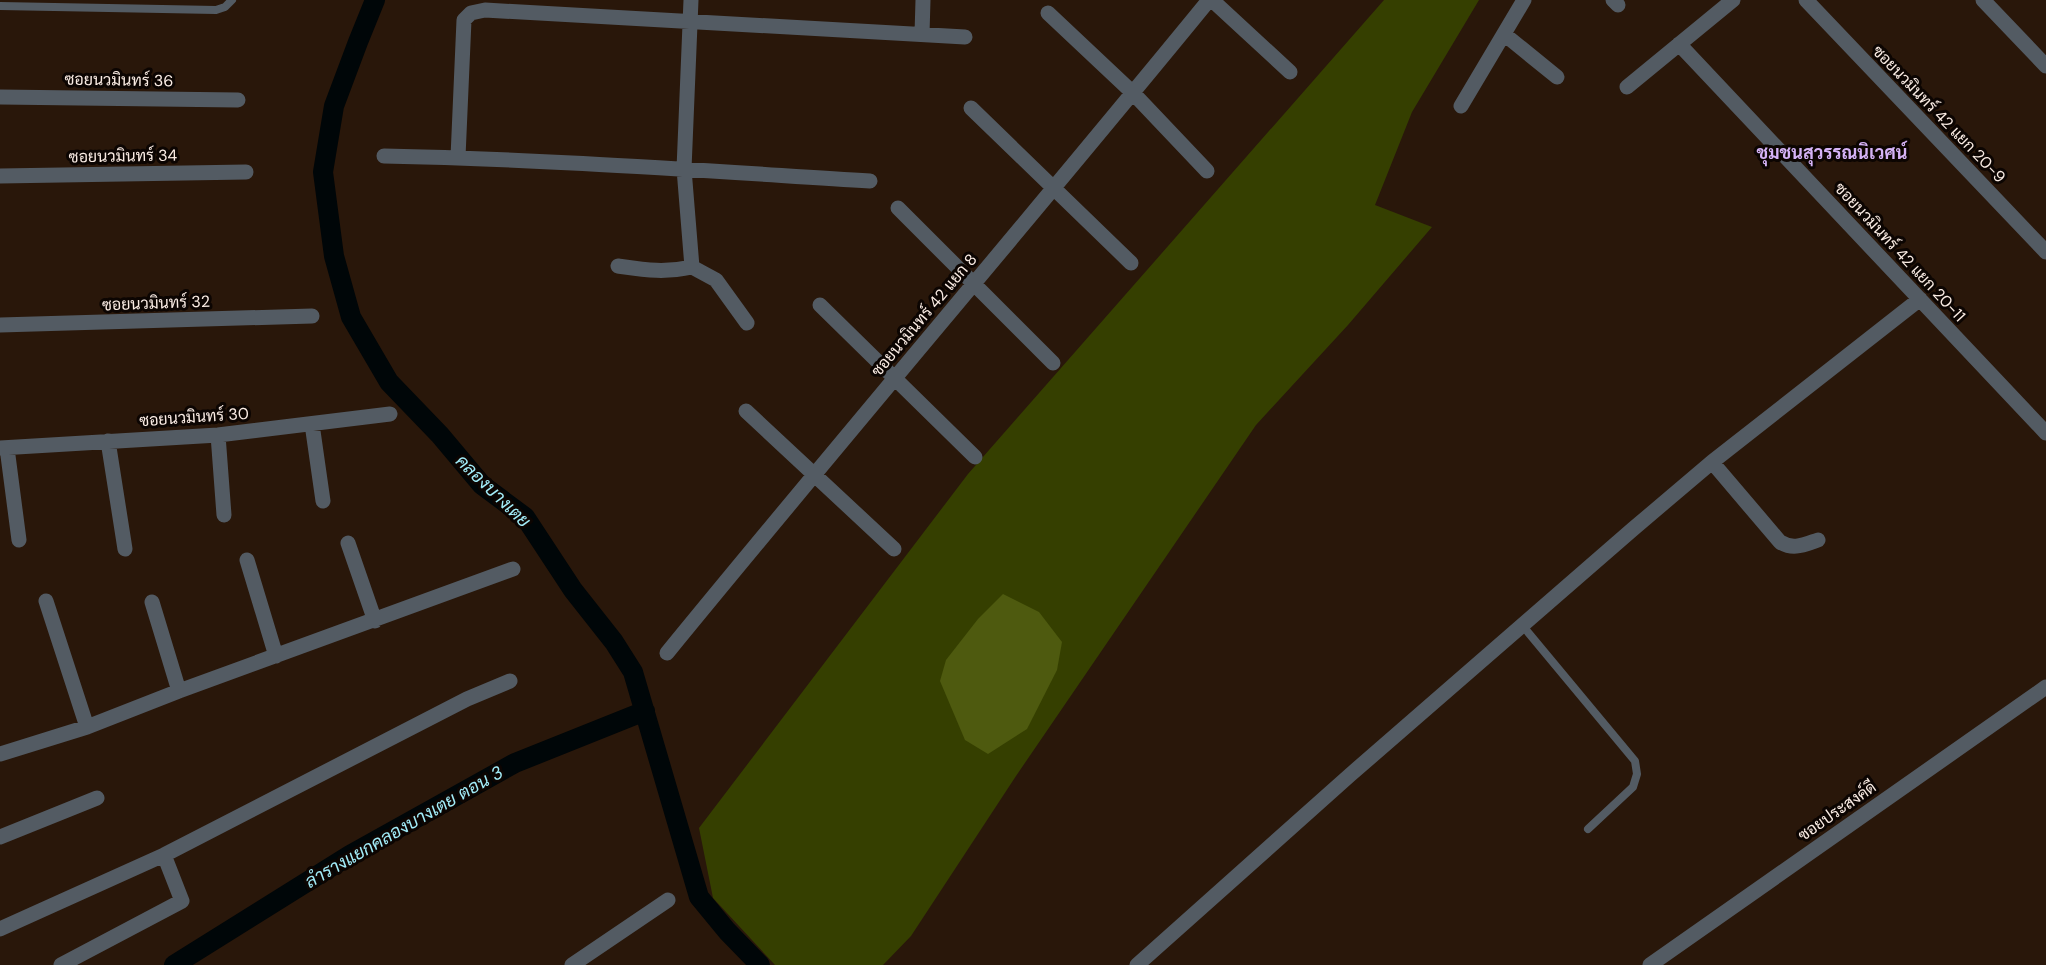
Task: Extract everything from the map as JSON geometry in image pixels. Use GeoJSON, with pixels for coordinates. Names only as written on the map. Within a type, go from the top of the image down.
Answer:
{"type":"FeatureCollection","features":[{"type":"Feature","properties":{"kind":"street"},"geometry":{"type":"LineString","coordinates":[[692,0],[684,169],[692,267]]}},
{"type":"Feature","properties":{"kind":"street"},"geometry":{"type":"LineString","coordinates":[[922,34],[923,0]]}},
{"type":"Feature","properties":{"kind":"street"},"geometry":{"type":"LineString","coordinates":[[1210,0],[1290,72]]}},
{"type":"Feature","properties":{"kind":"street","name":"ซอยนวมินทร์ 42 แยก 8"},"geometry":{"type":"LineString","coordinates":[[667,653],[814,473],[1210,0]]}},
{"type":"Feature","properties":{"kind":"street"},"geometry":{"type":"LineString","coordinates":[[1461,106],[1524,0]]}},
{"type":"Feature","properties":{"kind":"street"},"geometry":{"type":"LineString","coordinates":[[1627,87],[1733,0]]}},
{"type":"Feature","properties":{"kind":"street","name":"ซอยนวมินทร์ 42 แยก 20-9"},"geometry":{"type":"LineString","coordinates":[[1806,0],[2046,252]]}},
{"type":"Feature","properties":{"kind":"street"},"geometry":{"type":"LineString","coordinates":[[1983,0],[2044,60]]}},
{"type":"Feature","properties":{"kind":"street"},"geometry":{"type":"LineString","coordinates":[[458,157],[464,20],[471,13],[485,10],[965,37]]}},
{"type":"Feature","properties":{"kind":"street"},"geometry":{"type":"LineString","coordinates":[[1048,12],[1133,93],[1207,171]]}},
{"type":"Feature","properties":{"kind":"street"},"geometry":{"type":"LineString","coordinates":[[1504,34],[1557,77]]}},
{"type":"Feature","properties":{"kind":"street","name":"ซอยนวมินทร์ 42 แยก 20-11"},"geometry":{"type":"LineString","coordinates":[[1679,44],[2046,433]]}},
{"type":"Feature","properties":{"kind":"street","name":"ซอยนวมินทร์ 36"},"geometry":{"type":"LineString","coordinates":[[0,97],[238,100]]}},
{"type":"Feature","properties":{"kind":"street"},"geometry":{"type":"LineString","coordinates":[[971,108],[1131,263]]}},
{"type":"Feature","properties":{"kind":"street"},"geometry":{"type":"LineString","coordinates":[[384,156],[458,157],[684,169],[870,182]]}},
{"type":"Feature","properties":{"kind":"street","name":"ซอยนวมินทร์ 34"},"geometry":{"type":"LineString","coordinates":[[0,176],[246,172]]}},
{"type":"Feature","properties":{"kind":"street"},"geometry":{"type":"LineString","coordinates":[[898,208],[1053,363]]}},
{"type":"Feature","properties":{"kind":"street"},"geometry":{"type":"LineString","coordinates":[[618,266],[654,272],[669,272],[692,267],[716,280],[747,323]]}},
{"type":"Feature","properties":{"kind":"street"},"geometry":{"type":"LineString","coordinates":[[1137,965],[1522,625],[1712,462],[1920,299]]}},
{"type":"Feature","properties":{"kind":"street"},"geometry":{"type":"LineString","coordinates":[[820,305],[975,457]]}},
{"type":"Feature","properties":{"kind":"street","name":"ซอยนวมินทร์ 32"},"geometry":{"type":"LineString","coordinates":[[0,325],[312,316]]}},
{"type":"Feature","properties":{"kind":"street"},"geometry":{"type":"LineString","coordinates":[[746,411],[894,549]]}},
{"type":"Feature","properties":{"kind":"street","name":"ซอยนวมินทร์ 30"},"geometry":{"type":"LineString","coordinates":[[4,448],[218,435],[390,414]]}},
{"type":"Feature","properties":{"kind":"street"},"geometry":{"type":"LineString","coordinates":[[312,424],[323,501]]}},
{"type":"Feature","properties":{"kind":"street"},"geometry":{"type":"LineString","coordinates":[[218,435],[224,514]]}},
{"type":"Feature","properties":{"kind":"street"},"geometry":{"type":"LineString","coordinates":[[108,441],[125,549]]}},
{"type":"Feature","properties":{"kind":"street"},"geometry":{"type":"LineString","coordinates":[[4,448],[19,540]]}},
{"type":"Feature","properties":{"kind":"street"},"geometry":{"type":"LineString","coordinates":[[1712,462],[1780,542],[1788,547],[1796,547],[1818,540]]}},
{"type":"Feature","properties":{"kind":"street"},"geometry":{"type":"LineString","coordinates":[[348,543],[375,621]]}},
{"type":"Feature","properties":{"kind":"street"},"geometry":{"type":"LineString","coordinates":[[247,560],[276,656]]}},
{"type":"Feature","properties":{"kind":"street"},"geometry":{"type":"LineString","coordinates":[[0,754],[87,727],[513,569]]}},
{"type":"Feature","properties":{"kind":"street"},"geometry":{"type":"LineString","coordinates":[[46,601],[87,727]]}},
{"type":"Feature","properties":{"kind":"street"},"geometry":{"type":"LineString","coordinates":[[152,602],[179,691]]}},
{"type":"Feature","properties":{"kind":"street"},"geometry":{"type":"LineString","coordinates":[[0,929],[164,855],[467,699],[510,681]]}},
{"type":"Feature","properties":{"kind":"street","name":"ซอยประสงค์ดี"},"geometry":{"type":"LineString","coordinates":[[1650,965],[2046,687]]}},
{"type":"Feature","properties":{"kind":"street"},"geometry":{"type":"LineString","coordinates":[[0,837],[97,798]]}},
{"type":"Feature","properties":{"kind":"street"},"geometry":{"type":"LineString","coordinates":[[61,965],[182,901],[164,855]]}},
{"type":"Feature","properties":{"kind":"street"},"geometry":{"type":"LineString","coordinates":[[572,965],[668,900]]}},
{"type":"Feature","properties":{"kind":"lane"},"geometry":{"type":"LineString","coordinates":[[0,6],[216,10],[225,7],[232,0]]}},
{"type":"Feature","properties":{"kind":"lane"},"geometry":{"type":"LineString","coordinates":[[1522,625],[1635,761],[1637,774],[1633,787],[1588,829]]}},
{"type":"Feature","properties":{"kind":"green space"},"geometry":{"type":"Polygon","coordinates":[[[1384,0],[1479,0],[1412,112],[1375,205],[1432,227],[1348,325],[1256,425],[1016,776],[911,936],[883,965],[775,965],[713,898],[699,828],[968,474],[1384,0]]]}},
{"type":"Feature","properties":{"kind":"green space"},"geometry":{"type":"Polygon","coordinates":[[[1003,594],[1039,612],[1062,642],[1057,670],[1027,729],[988,754],[965,740],[940,681],[946,660],[978,619],[1003,594]]]}},
{"type":"Feature","properties":{"kind":"waterway","name":"คลองบางเตย"},"geometry":{"type":"LineString","coordinates":[[375,0],[334,106],[323,172],[334,256],[351,317],[389,382],[440,435],[482,485],[525,517],[573,590],[614,642],[633,672],[699,897],[727,931],[760,965]]}},
{"type":"Feature","properties":{"kind":"waterway","name":"ลำรางแยกคลองบางเตย ตอน 3"},"geometry":{"type":"LineString","coordinates":[[174,965],[350,855],[515,763],[645,711]]}},
{"type":"Feature","properties":{"kind":"district","name":"ชุมชนสุวรรณนิเวศน์"},"geometry":{"type":"Point","coordinates":[1832,153]}}]}
